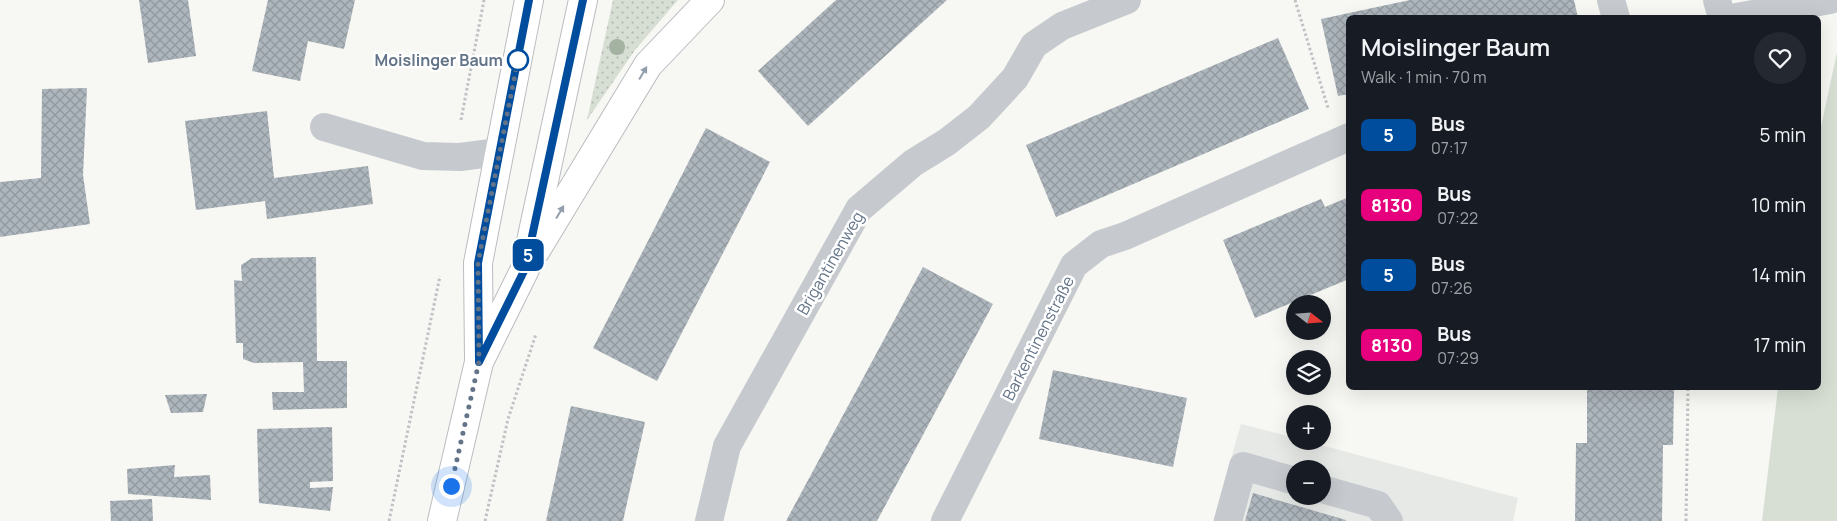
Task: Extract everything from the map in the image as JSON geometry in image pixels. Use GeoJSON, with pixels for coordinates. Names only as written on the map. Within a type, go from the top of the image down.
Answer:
{"type":"FeatureCollection","features":[{"type":"Feature","properties":{"kind":"main road"},"geometry":{"type":"LineString","coordinates":[[479,362],[478,263],[529,0]]}},
{"type":"Feature","properties":{"kind":"main road"},"geometry":{"type":"LineString","coordinates":[[525,269],[583,0]]}},
{"type":"Feature","properties":{"kind":"main road"},"geometry":{"type":"LineString","coordinates":[[442,521],[479,362],[525,269],[648,65],[710,0]]}},
{"type":"Feature","properties":{"kind":"street","name":"Brigantinenweg"},"geometry":{"type":"LineString","coordinates":[[709,521],[727,446],[859,208],[913,163],[947,142],[979,117],[1015,78],[1034,45],[1062,26],[1127,0]]}},
{"type":"Feature","properties":{"kind":"street"},"geometry":{"type":"LineString","coordinates":[[1611,0],[1615,15]]}},
{"type":"Feature","properties":{"kind":"street"},"geometry":{"type":"LineString","coordinates":[[1717,0],[1721,15]]}},
{"type":"Feature","properties":{"kind":"street"},"geometry":{"type":"LineString","coordinates":[[1748,15],[1830,0]]}},
{"type":"Feature","properties":{"kind":"street"},"geometry":{"type":"LineString","coordinates":[[324,127],[423,156],[460,157],[499,152]]}},
{"type":"Feature","properties":{"kind":"street","name":"Barkentinenstraße"},"geometry":{"type":"LineString","coordinates":[[945,521],[1074,265],[1101,244],[1125,236],[1343,140]]}},
{"type":"Feature","properties":{"kind":"street"},"geometry":{"type":"LineString","coordinates":[[1228,521],[1243,466],[1286,478]]}},
{"type":"Feature","properties":{"kind":"street"},"geometry":{"type":"LineString","coordinates":[[1331,492],[1378,505],[1388,521]]}},
{"type":"Feature","properties":{"kind":"path"},"geometry":{"type":"LineString","coordinates":[[1295,0],[1343,140]]}},
{"type":"Feature","properties":{"kind":"path"},"geometry":{"type":"LineString","coordinates":[[485,521],[508,420],[538,325]]}},
{"type":"Feature","properties":{"kind":"path"},"geometry":{"type":"LineString","coordinates":[[1686,521],[1688,390]]}},
{"type":"Feature","properties":{"kind":"shaded area"},"geometry":{"type":"Polygon","coordinates":[[[613,0],[678,0],[635,50],[587,120],[613,0]]]}},
{"type":"Feature","properties":{"kind":"shaded area"},"geometry":{"type":"Polygon","coordinates":[[[1837,52],[1837,521],[1762,521],[1778,390],[1821,390],[1821,127],[1837,52]]]}},
{"type":"Feature","properties":{"kind":"shaded area"},"geometry":{"type":"Polygon","coordinates":[[[1241,424],[1286,436],[1286,450],[1331,450],[1331,448],[1518,498],[1513,521],[1213,521],[1241,424]]]}},
{"type":"Feature","properties":{"kind":"building"},"geometry":{"type":"Polygon","coordinates":[[[139,0],[188,0],[196,56],[148,63],[139,0]]]}},
{"type":"Feature","properties":{"kind":"building"},"geometry":{"type":"Polygon","coordinates":[[[268,0],[355,0],[344,49],[308,41],[300,81],[252,71],[268,0]]]}},
{"type":"Feature","properties":{"kind":"building"},"geometry":{"type":"Polygon","coordinates":[[[836,0],[947,0],[808,126],[758,71],[836,0]]]}},
{"type":"Feature","properties":{"kind":"building"},"geometry":{"type":"Polygon","coordinates":[[[1410,0],[1574,0],[1577,15],[1346,15],[1346,95],[1338,96],[1321,19],[1410,0]]]}},
{"type":"Feature","properties":{"kind":"building"},"geometry":{"type":"Polygon","coordinates":[[[1278,38],[1309,109],[1056,217],[1026,145],[1278,38]]]}},
{"type":"Feature","properties":{"kind":"building"},"geometry":{"type":"Polygon","coordinates":[[[87,88],[83,175],[90,224],[0,237],[0,182],[41,178],[42,89],[87,88]]]}},
{"type":"Feature","properties":{"kind":"building"},"geometry":{"type":"Polygon","coordinates":[[[267,111],[274,178],[368,166],[373,204],[267,219],[265,201],[196,210],[185,121],[267,111]]]}},
{"type":"Feature","properties":{"kind":"building"},"geometry":{"type":"Polygon","coordinates":[[[706,128],[770,162],[657,381],[593,348],[706,128]]]}},
{"type":"Feature","properties":{"kind":"building"},"geometry":{"type":"Polygon","coordinates":[[[1346,198],[1346,280],[1310,295],[1286,295],[1286,305],[1255,318],[1223,240],[1321,199],[1325,207],[1346,198]]]}},
{"type":"Feature","properties":{"kind":"building"},"geometry":{"type":"Polygon","coordinates":[[[316,257],[317,361],[347,361],[347,408],[273,410],[272,392],[304,392],[303,362],[254,363],[243,359],[243,343],[236,343],[234,280],[242,281],[241,265],[252,258],[316,257]]]}},
{"type":"Feature","properties":{"kind":"building"},"geometry":{"type":"Polygon","coordinates":[[[923,267],[993,304],[877,521],[786,521],[923,267]]]}},
{"type":"Feature","properties":{"kind":"building"},"geometry":{"type":"Polygon","coordinates":[[[1053,370],[1187,398],[1173,467],[1039,439],[1053,370]]]}},
{"type":"Feature","properties":{"kind":"building"},"geometry":{"type":"Polygon","coordinates":[[[1587,390],[1674,390],[1673,445],[1663,445],[1662,521],[1575,521],[1576,443],[1587,443],[1587,390]]]}},
{"type":"Feature","properties":{"kind":"building"},"geometry":{"type":"Polygon","coordinates":[[[207,394],[203,412],[171,413],[165,395],[207,394]]]}},
{"type":"Feature","properties":{"kind":"building"},"geometry":{"type":"Polygon","coordinates":[[[571,406],[645,422],[623,521],[546,521],[571,406]]]}},
{"type":"Feature","properties":{"kind":"building"},"geometry":{"type":"Polygon","coordinates":[[[332,427],[333,481],[310,482],[310,488],[333,487],[330,511],[259,503],[257,429],[332,427]]]}},
{"type":"Feature","properties":{"kind":"building"},"geometry":{"type":"Polygon","coordinates":[[[175,465],[174,477],[210,475],[211,500],[128,494],[127,469],[175,465]]]}},
{"type":"Feature","properties":{"kind":"building"},"geometry":{"type":"Polygon","coordinates":[[[1253,493],[1286,503],[1286,505],[1294,505],[1346,520],[1346,521],[1245,521],[1253,493]]]}},
{"type":"Feature","properties":{"kind":"building"},"geometry":{"type":"Polygon","coordinates":[[[152,499],[153,521],[111,521],[110,501],[152,499]]]}},
{"type":"Feature","properties":{"kind":"bus line","name":"5"},"geometry":{"type":"LineString","coordinates":[[529,0],[478,263],[479,362],[525,269],[583,0]]}},
{"type":"Feature","properties":{"kind":"place","name":"Moislinger Baum"},"geometry":{"type":"Point","coordinates":[518,60]}},
{"type":"Feature","properties":{"kind":"route"},"geometry":{"type":"LineString","coordinates":[[451,486],[479,362],[478,263],[519,54],[518,60]]}}]}
